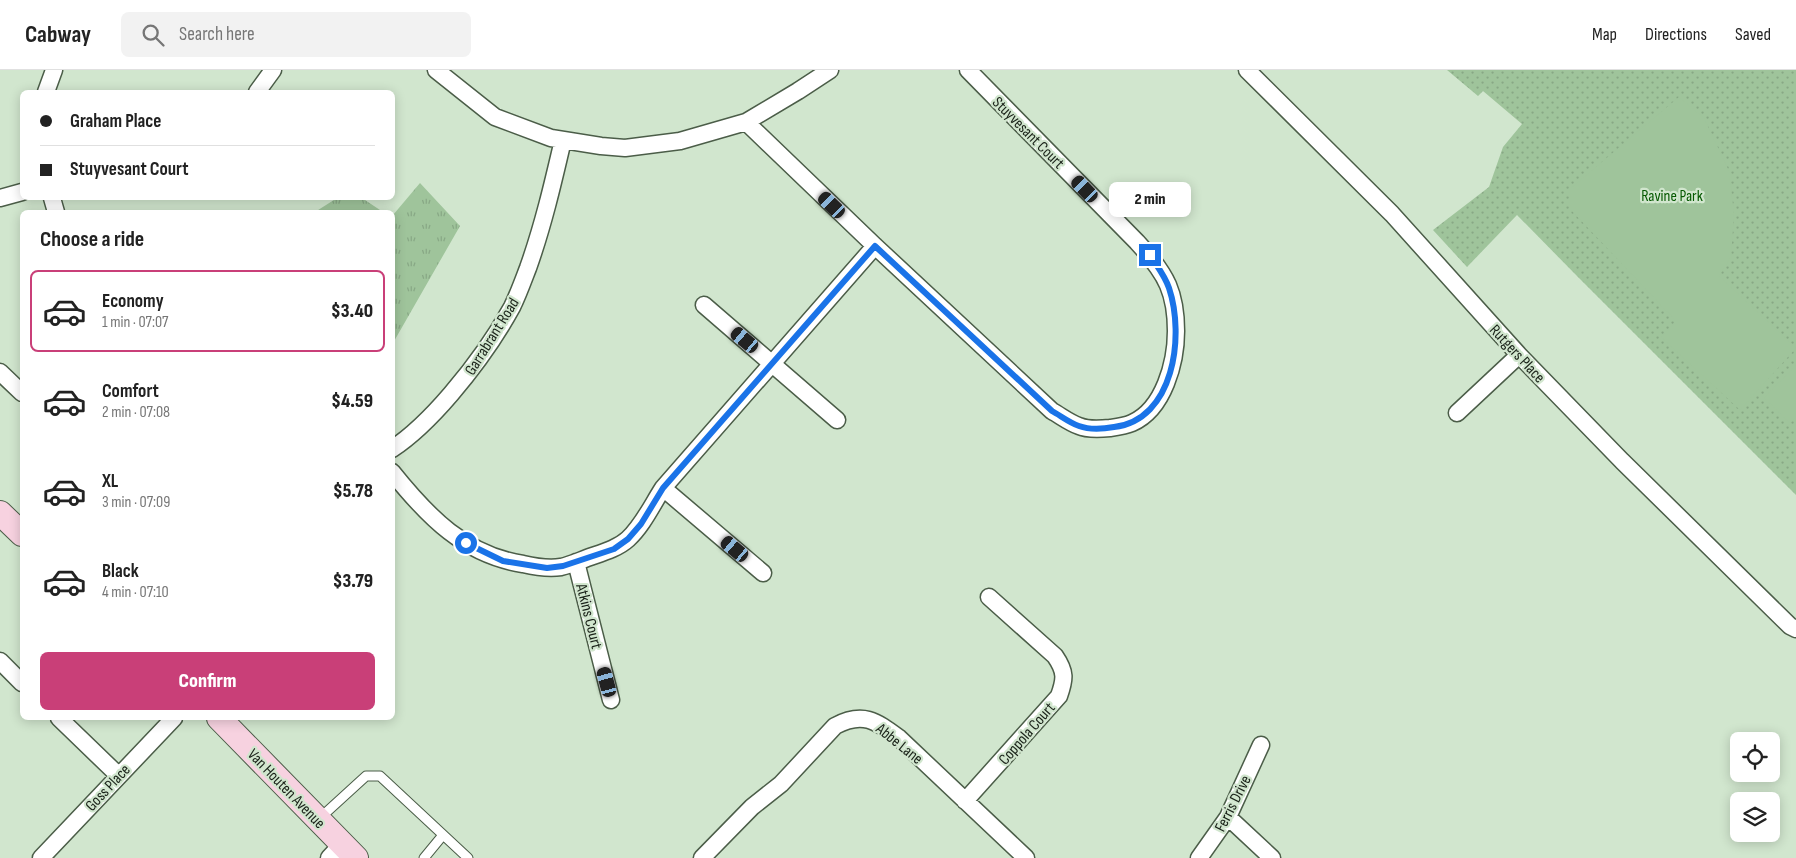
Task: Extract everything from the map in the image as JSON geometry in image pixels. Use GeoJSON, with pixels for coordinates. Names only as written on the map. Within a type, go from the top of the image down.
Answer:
{"type":"FeatureCollection","features":[{"type":"Feature","properties":{"kind":"main road"},"geometry":{"type":"LineString","coordinates":[[0,513],[20,532]]}},
{"type":"Feature","properties":{"kind":"main road","name":"Van Houten Avenue"},"geometry":{"type":"LineString","coordinates":[[221,720],[318,819],[342,853]]}},
{"type":"Feature","properties":{"kind":"street"},"geometry":{"type":"LineString","coordinates":[[47,90],[54,70]]}},
{"type":"Feature","properties":{"kind":"street"},"geometry":{"type":"LineString","coordinates":[[258,90],[273,70]]}},
{"type":"Feature","properties":{"kind":"street"},"geometry":{"type":"LineString","coordinates":[[436,70],[495,117],[551,138],[625,148],[680,141],[746,122],[830,70]]}},
{"type":"Feature","properties":{"kind":"street","name":"Stuyvesant Court"},"geometry":{"type":"LineString","coordinates":[[746,122],[875,246],[1052,411],[1080,427],[1105,429],[1120,427],[1133,422],[1147,412],[1166,384],[1173,365],[1176,320],[1169,286],[1160,270],[1137,242],[968,70]]}},
{"type":"Feature","properties":{"kind":"street","name":"Rutgers Place"},"geometry":{"type":"LineString","coordinates":[[1247,70],[1392,214],[1519,354],[1622,461],[1790,626],[1796,629]]}},
{"type":"Feature","properties":{"kind":"street","name":"Garrabrant Road"},"geometry":{"type":"LineString","coordinates":[[395,447],[429,419],[465,378],[488,346],[512,306],[547,211],[563,140]]}},
{"type":"Feature","properties":{"kind":"street"},"geometry":{"type":"LineString","coordinates":[[0,198],[20,193]]}},
{"type":"Feature","properties":{"kind":"street"},"geometry":{"type":"LineString","coordinates":[[395,476],[415,501],[440,525],[466,543],[503,561],[547,568],[563,566],[614,549],[628,539],[641,524],[663,488],[875,246]]}},
{"type":"Feature","properties":{"kind":"street"},"geometry":{"type":"LineString","coordinates":[[704,305],[837,420]]}},
{"type":"Feature","properties":{"kind":"street"},"geometry":{"type":"LineString","coordinates":[[1457,413],[1519,354]]}},
{"type":"Feature","properties":{"kind":"street"},"geometry":{"type":"LineString","coordinates":[[0,372],[20,391]]}},
{"type":"Feature","properties":{"kind":"street"},"geometry":{"type":"LineString","coordinates":[[663,488],[763,573]]}},
{"type":"Feature","properties":{"kind":"street","name":"Atkins Court"},"geometry":{"type":"LineString","coordinates":[[576,562],[611,700]]}},
{"type":"Feature","properties":{"kind":"street","name":"Coppola Court"},"geometry":{"type":"LineString","coordinates":[[965,801],[1058,696],[1064,681],[1062,667],[1055,656],[989,597]]}},
{"type":"Feature","properties":{"kind":"street"},"geometry":{"type":"LineString","coordinates":[[0,661],[20,681]]}},
{"type":"Feature","properties":{"kind":"street","name":"Abbe Lane"},"geometry":{"type":"LineString","coordinates":[[706,857],[752,807],[781,784],[835,726],[845,721],[860,719],[877,721],[899,738],[1026,858]]}},
{"type":"Feature","properties":{"kind":"street"},"geometry":{"type":"LineString","coordinates":[[61,720],[118,775]]}},
{"type":"Feature","properties":{"kind":"street","name":"Goss Place"},"geometry":{"type":"LineString","coordinates":[[41,858],[172,720]]}},
{"type":"Feature","properties":{"kind":"street","name":"Ferris Drive"},"geometry":{"type":"LineString","coordinates":[[1199,858],[1228,817],[1261,745]]}},
{"type":"Feature","properties":{"kind":"street"},"geometry":{"type":"LineString","coordinates":[[1228,817],[1272,858]]}},
{"type":"Feature","properties":{"kind":"lane"},"geometry":{"type":"LineString","coordinates":[[318,819],[366,776],[380,776],[468,858]]}},
{"type":"Feature","properties":{"kind":"lane"},"geometry":{"type":"LineString","coordinates":[[424,858],[443,835]]}},
{"type":"Feature","properties":{"kind":"green space","name":"Ravine Park"},"geometry":{"type":"Polygon","coordinates":[[[1447,70],[1796,70],[1796,495],[1517,215],[1467,267],[1433,230],[1489,187],[1503,147],[1522,124],[1483,91],[1478,96],[1447,70]]]}},
{"type":"Feature","properties":{"kind":"green space"},"geometry":{"type":"Polygon","coordinates":[[[1679,97],[1704,118],[1729,171],[1734,214],[1731,257],[1719,276],[1796,348],[1740,410],[1661,337],[1676,321],[1571,210],[1571,188],[1679,97]]]}},
{"type":"Feature","properties":{"kind":"green space"},"geometry":{"type":"Polygon","coordinates":[[[420,183],[460,226],[395,340],[395,213],[420,183]]]}},
{"type":"Feature","properties":{"kind":"green space"},"geometry":{"type":"Polygon","coordinates":[[[334,200],[365,200],[380,210],[318,210],[334,200]]]}},
{"type":"Feature","properties":{"kind":"green space"},"geometry":{"type":"Polygon","coordinates":[[[1796,365],[1796,417],[1790,423],[1764,398],[1796,365]]]}},
{"type":"Feature","properties":{"kind":"route"},"geometry":{"type":"LineString","coordinates":[[466,543],[503,561],[547,568],[563,566],[614,549],[628,539],[641,524],[663,488],[875,246],[1052,411],[1080,427],[1092,429],[1120,427],[1133,422],[1147,412],[1166,384],[1173,365],[1176,341],[1176,320],[1169,286],[1150,255]]}}]}
